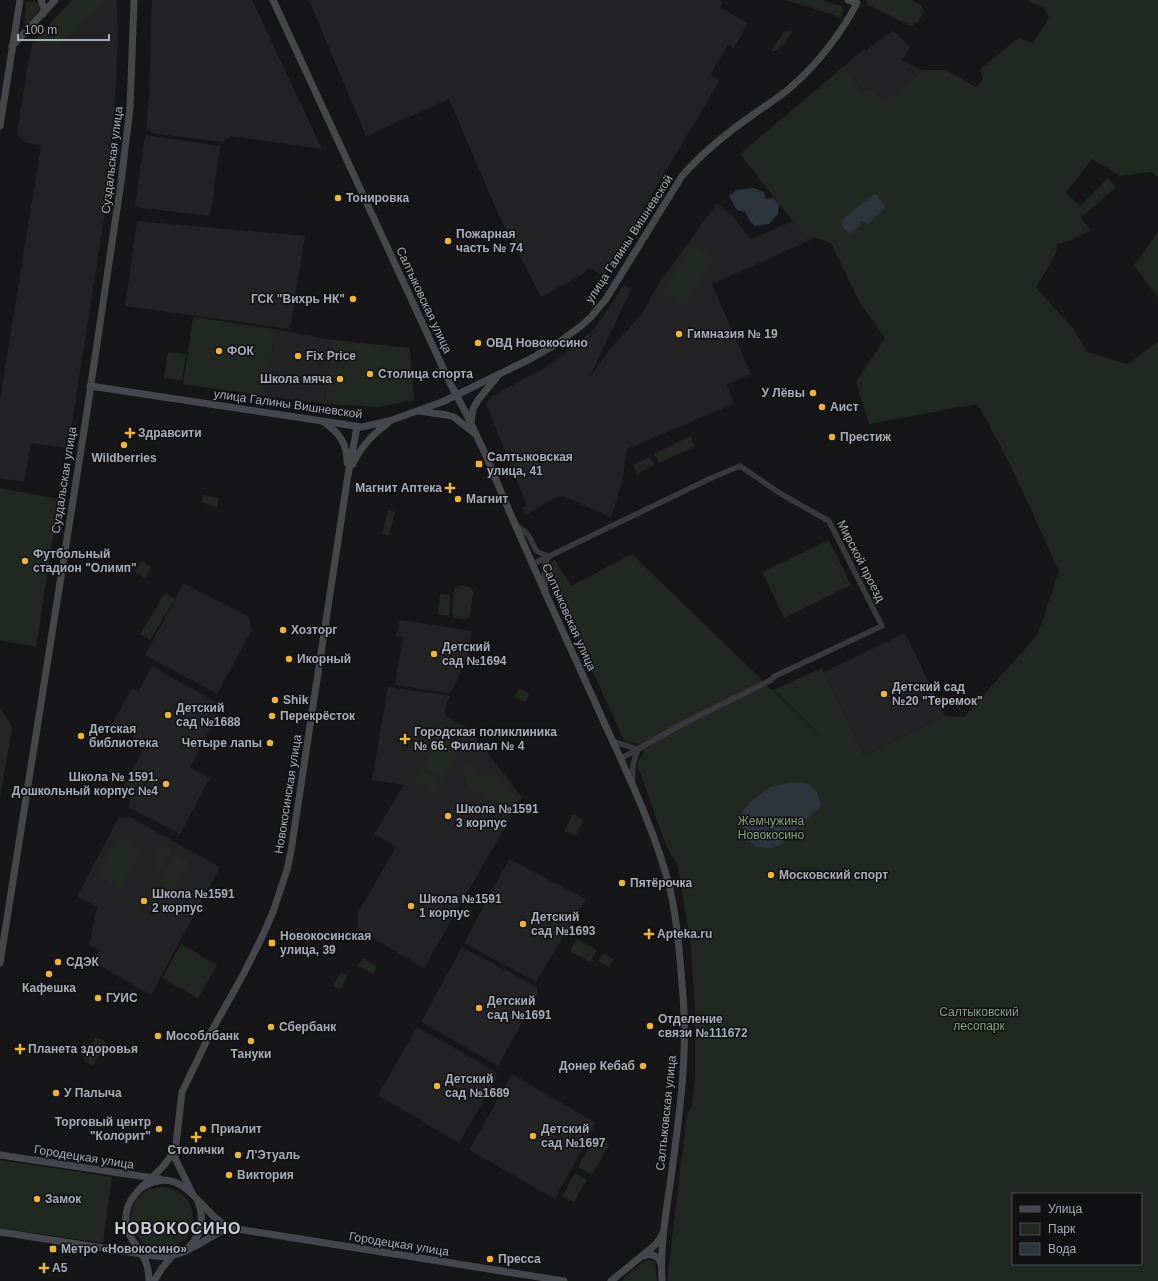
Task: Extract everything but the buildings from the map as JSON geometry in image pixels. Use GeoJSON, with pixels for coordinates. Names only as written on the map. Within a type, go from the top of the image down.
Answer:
{"type":"FeatureCollection","features":[{"type":"Feature","properties":{"kind":"street"},"geometry":{"type":"LineString","coordinates":[[0,126],[20,0]]}},
{"type":"Feature","properties":{"kind":"street"},"geometry":{"type":"LineString","coordinates":[[41,0],[44,8],[42,14]]}},
{"type":"Feature","properties":{"kind":"street"},"geometry":{"type":"LineString","coordinates":[[12,46],[55,0]]}},
{"type":"Feature","properties":{"kind":"street","name":"Суздальская улица"},"geometry":{"type":"LineString","coordinates":[[0,962],[90,386],[127,135],[134,0]]}},
{"type":"Feature","properties":{"kind":"street","name":"Салтыковская улица"},"geometry":{"type":"LineString","coordinates":[[273,0],[456,395],[476,434],[634,789],[655,842],[670,892],[677,935],[683,1000],[682,1081],[664,1224],[662,1279]]}},
{"type":"Feature","properties":{"kind":"street","name":"улица Галины Вишневской"},"geometry":{"type":"LineString","coordinates":[[90,386],[356,427],[368,427],[389,421],[456,395],[555,346],[591,317],[606,299],[682,176],[692,165],[727,134],[791,87],[808,71],[832,41],[857,3],[848,0]]}},
{"type":"Feature","properties":{"kind":"street"},"geometry":{"type":"LineString","coordinates":[[471,423],[473,409],[478,400],[499,374]]}},
{"type":"Feature","properties":{"kind":"street"},"geometry":{"type":"LineString","coordinates":[[416,411],[454,417],[476,434]]}},
{"type":"Feature","properties":{"kind":"street"},"geometry":{"type":"LineString","coordinates":[[322,421],[337,433],[346,447],[348,475]]}},
{"type":"Feature","properties":{"kind":"street"},"geometry":{"type":"LineString","coordinates":[[348,475],[361,448],[389,421]]}},
{"type":"Feature","properties":{"kind":"street","name":"Новокосинская улица"},"geometry":{"type":"LineString","coordinates":[[176,1144],[180,1105],[184,1088],[212,1030],[252,959],[273,912],[287,870],[356,427]]}},
{"type":"Feature","properties":{"kind":"street","name":"Мирской проезд"},"geometry":{"type":"LineString","coordinates":[[533,564],[713,477],[740,466],[781,494],[829,521],[882,626],[793,667],[686,722],[638,750],[620,758]]}},
{"type":"Feature","properties":{"kind":"street"},"geometry":{"type":"LineString","coordinates":[[516,525],[528,534],[535,550],[541,554],[549,556],[544,567],[546,594]]}},
{"type":"Feature","properties":{"kind":"street"},"geometry":{"type":"LineString","coordinates":[[612,740],[638,750],[633,761],[632,768],[634,789]]}},
{"type":"Feature","properties":{"kind":"street"},"geometry":{"type":"LineString","coordinates":[[149,1281],[146,1264],[127,1227],[126,1213],[131,1199],[171,1157],[176,1144]]}},
{"type":"Feature","properties":{"kind":"street"},"geometry":{"type":"LineString","coordinates":[[154,1281],[162,1268],[177,1254],[191,1245],[195,1240],[201,1226],[201,1213],[194,1195],[178,1165],[176,1158],[176,1144]]}},
{"type":"Feature","properties":{"kind":"street","name":"Городецкая улица"},"geometry":{"type":"LineString","coordinates":[[0,1154],[165,1180]]}},
{"type":"Feature","properties":{"kind":"street"},"geometry":{"type":"LineString","coordinates":[[141,1188],[153,1182],[165,1180],[183,1186],[221,1222],[231,1228]]}},
{"type":"Feature","properties":{"kind":"street"},"geometry":{"type":"LineString","coordinates":[[611,1281],[654,1246],[660,1239],[664,1224]]}},
{"type":"Feature","properties":{"kind":"street"},"geometry":{"type":"LineString","coordinates":[[0,1232],[155,1256],[168,1256],[200,1245],[226,1229],[231,1228]]}},
{"type":"Feature","properties":{"kind":"street","name":"Городецкая улица"},"geometry":{"type":"LineString","coordinates":[[231,1228],[564,1281]]}},
{"type":"Feature","properties":{"kind":"street"},"geometry":{"type":"LineString","coordinates":[[132,1239],[139,1248],[155,1256]]}},
{"type":"Feature","properties":{"kind":"street"},"geometry":{"type":"LineString","coordinates":[[641,1257],[651,1254],[657,1256],[661,1262],[662,1279]]}},
{"type":"Feature","properties":{"kind":"street"},"geometry":{"type":"LineString","coordinates":[[616,1281],[627,1268]]}},
{"type":"Feature","properties":{"kind":"shaded area"},"geometry":{"type":"Polygon","coordinates":[[[110,0],[117,0],[118,38],[112,169],[68,448],[31,443],[24,481],[0,479],[0,400],[41,145],[26,143],[17,134],[29,57],[33,42],[59,46],[110,0]]]}},
{"type":"Feature","properties":{"kind":"shaded area"},"geometry":{"type":"Polygon","coordinates":[[[152,0],[252,0],[322,149],[231,136],[223,142],[151,133],[151,131],[146,130],[149,93],[152,0]]]}},
{"type":"Feature","properties":{"kind":"shaded area"},"geometry":{"type":"Polygon","coordinates":[[[309,0],[719,0],[723,2],[720,7],[748,23],[734,48],[728,45],[714,68],[711,75],[720,80],[604,276],[588,267],[583,274],[541,297],[496,209],[449,99],[366,136],[309,0]]]}},
{"type":"Feature","properties":{"kind":"shaded area"},"geometry":{"type":"Polygon","coordinates":[[[892,31],[898,34],[910,48],[902,60],[921,70],[919,74],[884,103],[870,88],[864,92],[843,67],[864,49],[866,51],[892,31]]]}},
{"type":"Feature","properties":{"kind":"shaded area"},"geometry":{"type":"Polygon","coordinates":[[[145,135],[220,146],[210,216],[135,207],[145,135]]]}},
{"type":"Feature","properties":{"kind":"shaded area","name":"Гимназия № 19"},"geometry":{"type":"Polygon","coordinates":[[[717,203],[732,216],[751,239],[793,221],[803,234],[815,238],[712,284],[751,374],[727,385],[734,404],[627,449],[622,482],[611,518],[564,496],[552,499],[526,515],[522,508],[527,506],[486,403],[495,394],[543,369],[567,352],[595,328],[624,285],[631,290],[589,378],[607,353],[641,315],[659,283],[717,203]]]}},
{"type":"Feature","properties":{"kind":"shaded area"},"geometry":{"type":"Polygon","coordinates":[[[137,221],[305,236],[290,329],[125,306],[137,221]]]}},
{"type":"Feature","properties":{"kind":"shaded area"},"geometry":{"type":"Polygon","coordinates":[[[275,329],[333,340],[325,404],[265,396],[275,329]]]}},
{"type":"Feature","properties":{"kind":"shaded area"},"geometry":{"type":"Polygon","coordinates":[[[184,583],[249,617],[252,630],[217,694],[145,655],[184,583]]]}},
{"type":"Feature","properties":{"kind":"shaded area","name":"Детский сад №1694"},"geometry":{"type":"Polygon","coordinates":[[[400,620],[472,631],[467,659],[451,693],[395,685],[403,637],[396,636],[400,620]]]}},
{"type":"Feature","properties":{"kind":"shaded area","name":"Детский сад №20 \"Теремок\""},"geometry":{"type":"Polygon","coordinates":[[[905,633],[945,716],[864,756],[824,672],[905,633]]]}},
{"type":"Feature","properties":{"kind":"shaded area"},"geometry":{"type":"Polygon","coordinates":[[[152,666],[223,706],[190,767],[210,778],[180,834],[128,807],[132,795],[122,790],[146,744],[112,724],[132,689],[138,692],[152,666]]]}},
{"type":"Feature","properties":{"kind":"shaded area"},"geometry":{"type":"Polygon","coordinates":[[[388,687],[450,696],[445,707],[445,716],[469,729],[522,797],[424,968],[358,930],[358,913],[396,847],[374,834],[404,785],[372,780],[388,687]]]}},
{"type":"Feature","properties":{"kind":"shaded area","name":"Школа №1591 2 корпус"},"geometry":{"type":"Polygon","coordinates":[[[119,817],[132,818],[220,867],[151,995],[93,962],[99,951],[89,945],[97,907],[77,896],[119,817]]]}},
{"type":"Feature","properties":{"kind":"shaded area","name":"Детский сад №1693"},"geometry":{"type":"Polygon","coordinates":[[[509,859],[586,899],[536,982],[464,943],[509,859]]]}},
{"type":"Feature","properties":{"kind":"shaded area","name":"Детский сад №1691"},"geometry":{"type":"Polygon","coordinates":[[[462,947],[536,986],[538,993],[498,1066],[421,1022],[462,947]]]}},
{"type":"Feature","properties":{"kind":"shaded area","name":"Детский сад №1689"},"geometry":{"type":"Polygon","coordinates":[[[417,1027],[495,1071],[497,1077],[459,1143],[378,1095],[417,1027]]]}},
{"type":"Feature","properties":{"kind":"shaded area","name":"Детский сад №1697"},"geometry":{"type":"Polygon","coordinates":[[[512,1074],[596,1123],[555,1199],[469,1150],[512,1074]]]}},
{"type":"Feature","properties":{"kind":"green space"},"geometry":{"type":"Polygon","coordinates":[[[72,0],[110,0],[59,46],[33,42],[72,0]]]}},
{"type":"Feature","properties":{"kind":"green space"},"geometry":{"type":"Polygon","coordinates":[[[786,0],[822,0],[841,6],[843,12],[840,17],[786,0]]]}},
{"type":"Feature","properties":{"kind":"green space"},"geometry":{"type":"Polygon","coordinates":[[[865,0],[911,0],[921,5],[924,11],[918,22],[911,26],[868,5],[865,0]]]}},
{"type":"Feature","properties":{"kind":"green space","name":"Салтыковский лесопарк"},"geometry":{"type":"Polygon","coordinates":[[[1027,0],[1158,0],[1158,177],[1151,172],[1120,176],[1092,159],[1066,193],[1080,206],[1108,178],[1116,187],[1081,218],[1091,230],[1072,240],[1057,244],[1056,253],[1036,288],[1073,328],[1087,352],[1128,364],[1158,341],[1158,1281],[668,1281],[687,1113],[692,1107],[695,1075],[695,1011],[691,947],[678,867],[665,843],[638,767],[639,759],[644,754],[638,743],[628,743],[623,738],[573,628],[570,633],[561,606],[546,572],[547,565],[555,560],[571,586],[632,554],[831,747],[774,690],[822,668],[864,756],[945,716],[964,717],[1038,634],[1059,571],[1010,465],[977,404],[869,424],[856,382],[885,338],[859,301],[831,243],[803,234],[740,154],[843,67],[864,92],[870,88],[884,102],[919,74],[921,70],[946,70],[976,87],[983,79],[980,69],[1019,38],[1033,43],[1049,18],[1043,8],[1027,0]]]}},
{"type":"Feature","properties":{"kind":"green space"},"geometry":{"type":"Polygon","coordinates":[[[34,1],[40,5],[41,8],[24,27],[26,2],[34,1]]]}},
{"type":"Feature","properties":{"kind":"green space"},"geometry":{"type":"Polygon","coordinates":[[[793,31],[781,47],[771,52],[784,32],[793,31]]]}},
{"type":"Feature","properties":{"kind":"green space"},"geometry":{"type":"Polygon","coordinates":[[[1158,232],[1158,298],[1134,265],[1158,232]]]}},
{"type":"Feature","properties":{"kind":"green space"},"geometry":{"type":"Polygon","coordinates":[[[692,244],[714,258],[684,307],[662,293],[692,244]]]}},
{"type":"Feature","properties":{"kind":"green space"},"geometry":{"type":"Polygon","coordinates":[[[193,317],[275,329],[265,396],[183,384],[193,317]]]}},
{"type":"Feature","properties":{"kind":"green space","name":"Столица спорта"},"geometry":{"type":"Polygon","coordinates":[[[333,340],[410,348],[414,400],[379,407],[325,404],[333,340]]]}},
{"type":"Feature","properties":{"kind":"green space"},"geometry":{"type":"Polygon","coordinates":[[[168,352],[186,354],[182,380],[164,378],[168,352]]]}},
{"type":"Feature","properties":{"kind":"green space"},"geometry":{"type":"Polygon","coordinates":[[[690,436],[695,446],[659,463],[654,454],[690,436]]]}},
{"type":"Feature","properties":{"kind":"green space"},"geometry":{"type":"Polygon","coordinates":[[[650,457],[654,465],[637,474],[633,465],[650,457]]]}},
{"type":"Feature","properties":{"kind":"green space","name":"Футбольный стадион \"Олимп\""},"geometry":{"type":"Polygon","coordinates":[[[0,488],[59,499],[36,647],[0,640],[0,488]]]}},
{"type":"Feature","properties":{"kind":"green space"},"geometry":{"type":"Polygon","coordinates":[[[203,495],[219,498],[217,507],[201,503],[203,495]]]}},
{"type":"Feature","properties":{"kind":"green space"},"geometry":{"type":"Polygon","coordinates":[[[388,510],[395,512],[389,535],[382,534],[388,510]]]}},
{"type":"Feature","properties":{"kind":"green space"},"geometry":{"type":"Polygon","coordinates":[[[829,540],[851,585],[784,618],[762,572],[829,540]]]}},
{"type":"Feature","properties":{"kind":"green space"},"geometry":{"type":"Polygon","coordinates":[[[142,561],[151,567],[145,578],[135,572],[142,561]]]}},
{"type":"Feature","properties":{"kind":"green space"},"geometry":{"type":"Polygon","coordinates":[[[459,585],[470,587],[473,591],[470,617],[466,619],[455,618],[452,614],[454,589],[459,585]]]}},
{"type":"Feature","properties":{"kind":"green space"},"geometry":{"type":"Polygon","coordinates":[[[165,593],[175,599],[150,640],[140,634],[165,593]]]}},
{"type":"Feature","properties":{"kind":"green space"},"geometry":{"type":"Polygon","coordinates":[[[440,594],[450,595],[449,616],[438,614],[440,594]]]}},
{"type":"Feature","properties":{"kind":"green space"},"geometry":{"type":"Polygon","coordinates":[[[519,688],[529,694],[525,702],[515,697],[519,688]]]}},
{"type":"Feature","properties":{"kind":"green space"},"geometry":{"type":"Polygon","coordinates":[[[0,708],[12,727],[0,797],[0,708]]]}},
{"type":"Feature","properties":{"kind":"green space"},"geometry":{"type":"Polygon","coordinates":[[[442,735],[461,747],[443,779],[423,768],[442,735]]]}},
{"type":"Feature","properties":{"kind":"green space"},"geometry":{"type":"Polygon","coordinates":[[[464,762],[471,763],[481,776],[485,777],[497,775],[502,785],[513,791],[513,803],[509,806],[503,807],[468,787],[462,764],[464,762]]]}},
{"type":"Feature","properties":{"kind":"green space"},"geometry":{"type":"Polygon","coordinates":[[[421,769],[443,781],[436,795],[414,782],[421,769]]]}},
{"type":"Feature","properties":{"kind":"green space"},"geometry":{"type":"Polygon","coordinates":[[[573,814],[584,820],[575,836],[564,831],[573,814]]]}},
{"type":"Feature","properties":{"kind":"green space"},"geometry":{"type":"Polygon","coordinates":[[[119,836],[142,850],[120,889],[96,875],[119,836]]]}},
{"type":"Feature","properties":{"kind":"green space"},"geometry":{"type":"Polygon","coordinates":[[[161,845],[172,850],[161,870],[151,864],[161,845]]]}},
{"type":"Feature","properties":{"kind":"green space"},"geometry":{"type":"Polygon","coordinates":[[[175,854],[189,862],[173,891],[159,883],[175,854]]]}},
{"type":"Feature","properties":{"kind":"green space"},"geometry":{"type":"Polygon","coordinates":[[[577,939],[597,950],[590,962],[570,951],[577,939]]]}},
{"type":"Feature","properties":{"kind":"green space"},"geometry":{"type":"Polygon","coordinates":[[[181,944],[217,965],[198,998],[162,978],[181,944]]]}},
{"type":"Feature","properties":{"kind":"green space"},"geometry":{"type":"Polygon","coordinates":[[[603,953],[614,959],[609,967],[598,961],[603,953]]]}},
{"type":"Feature","properties":{"kind":"green space"},"geometry":{"type":"Polygon","coordinates":[[[363,958],[377,967],[373,974],[358,966],[363,958]]]}},
{"type":"Feature","properties":{"kind":"green space"},"geometry":{"type":"Polygon","coordinates":[[[341,972],[348,976],[340,990],[333,986],[341,972]]]}},
{"type":"Feature","properties":{"kind":"green space"},"geometry":{"type":"Polygon","coordinates":[[[95,1038],[101,1039],[106,1043],[93,1065],[85,1062],[83,1059],[95,1038]]]}},
{"type":"Feature","properties":{"kind":"green space"},"geometry":{"type":"Polygon","coordinates":[[[595,1137],[609,1145],[592,1175],[578,1167],[595,1137]]]}},
{"type":"Feature","properties":{"kind":"green space"},"geometry":{"type":"Polygon","coordinates":[[[0,1160],[112,1177],[103,1243],[0,1228],[0,1160]]]}},
{"type":"Feature","properties":{"kind":"green space"},"geometry":{"type":"Polygon","coordinates":[[[575,1173],[587,1180],[574,1202],[562,1196],[575,1173]]]}},
{"type":"Feature","properties":{"kind":"green space"},"geometry":{"type":"Polygon","coordinates":[[[156,1187],[168,1187],[184,1196],[191,1206],[193,1218],[191,1230],[184,1240],[168,1249],[156,1249],[145,1244],[136,1235],[131,1224],[131,1212],[136,1201],[145,1192],[156,1187]]]}},
{"type":"Feature","properties":{"kind":"green space"},"geometry":{"type":"Polygon","coordinates":[[[646,1260],[655,1262],[657,1281],[622,1281],[630,1272],[646,1260]]]}},
{"type":"Feature","properties":{"kind":"water"},"geometry":{"type":"Polygon","coordinates":[[[753,188],[764,192],[766,199],[773,198],[779,204],[778,214],[769,224],[755,226],[745,212],[737,210],[729,196],[737,190],[753,188]]]}},
{"type":"Feature","properties":{"kind":"water"},"geometry":{"type":"Polygon","coordinates":[[[875,194],[886,207],[868,224],[863,221],[860,222],[860,226],[849,233],[842,226],[841,221],[875,194]]]}},
{"type":"Feature","properties":{"kind":"water"},"geometry":{"type":"Polygon","coordinates":[[[795,782],[809,784],[817,792],[821,804],[820,808],[780,845],[771,848],[757,847],[747,840],[743,831],[742,813],[749,803],[770,787],[795,782]]]}},
{"type":"Feature","properties":{"kind":"place","name":"Тонировка"},"geometry":{"type":"Point","coordinates":[338,198]}},
{"type":"Feature","properties":{"kind":"place","name":"Пожарная часть № 74"},"geometry":{"type":"Point","coordinates":[448,241]}},
{"type":"Feature","properties":{"kind":"place","name":"ГСК \"Вихрь НК\""},"geometry":{"type":"Point","coordinates":[353,299]}},
{"type":"Feature","properties":{"kind":"place","name":"Гимназия № 19"},"geometry":{"type":"Point","coordinates":[679,334]}},
{"type":"Feature","properties":{"kind":"place","name":"ОВД Новокосино"},"geometry":{"type":"Point","coordinates":[478,343]}},
{"type":"Feature","properties":{"kind":"place","name":"ФОК"},"geometry":{"type":"Point","coordinates":[219,351]}},
{"type":"Feature","properties":{"kind":"place","name":"Fix Price"},"geometry":{"type":"Point","coordinates":[298,356]}},
{"type":"Feature","properties":{"kind":"place","name":"Столица спорта"},"geometry":{"type":"Point","coordinates":[370,374]}},
{"type":"Feature","properties":{"kind":"place","name":"Школа мяча"},"geometry":{"type":"Point","coordinates":[340,379]}},
{"type":"Feature","properties":{"kind":"place","name":"У Лёвы"},"geometry":{"type":"Point","coordinates":[813,393]}},
{"type":"Feature","properties":{"kind":"place","name":"Аист"},"geometry":{"type":"Point","coordinates":[822,407]}},
{"type":"Feature","properties":{"kind":"place","name":"Здравсити"},"geometry":{"type":"Point","coordinates":[130,433]}},
{"type":"Feature","properties":{"kind":"place","name":"Престиж"},"geometry":{"type":"Point","coordinates":[832,437]}},
{"type":"Feature","properties":{"kind":"place","name":"Wildberries"},"geometry":{"type":"Point","coordinates":[124,445]}},
{"type":"Feature","properties":{"kind":"place","name":"Салтыковская улица, 41"},"geometry":{"type":"Point","coordinates":[479,464]}},
{"type":"Feature","properties":{"kind":"place","name":"Магнит Аптека"},"geometry":{"type":"Point","coordinates":[450,488]}},
{"type":"Feature","properties":{"kind":"place","name":"Магнит"},"geometry":{"type":"Point","coordinates":[458,499]}},
{"type":"Feature","properties":{"kind":"place","name":"Футбольный стадион \"Олимп\""},"geometry":{"type":"Point","coordinates":[25,561]}},
{"type":"Feature","properties":{"kind":"place","name":"Хозторг"},"geometry":{"type":"Point","coordinates":[283,630]}},
{"type":"Feature","properties":{"kind":"place","name":"Детский сад №1694"},"geometry":{"type":"Point","coordinates":[434,654]}},
{"type":"Feature","properties":{"kind":"place","name":"Икорный"},"geometry":{"type":"Point","coordinates":[289,659]}},
{"type":"Feature","properties":{"kind":"place","name":"Детский сад №20 \"Теремок\""},"geometry":{"type":"Point","coordinates":[884,694]}},
{"type":"Feature","properties":{"kind":"place","name":"Shik"},"geometry":{"type":"Point","coordinates":[275,700]}},
{"type":"Feature","properties":{"kind":"place","name":"Детский сад №1688"},"geometry":{"type":"Point","coordinates":[168,715]}},
{"type":"Feature","properties":{"kind":"place","name":"Перекрёсток"},"geometry":{"type":"Point","coordinates":[272,716]}},
{"type":"Feature","properties":{"kind":"place","name":"Детская библиотека"},"geometry":{"type":"Point","coordinates":[81,736]}},
{"type":"Feature","properties":{"kind":"place","name":"Городская поликлиника № 66. Филиал № 4"},"geometry":{"type":"Point","coordinates":[405,739]}},
{"type":"Feature","properties":{"kind":"place","name":"Четыре лапы"},"geometry":{"type":"Point","coordinates":[270,743]}},
{"type":"Feature","properties":{"kind":"place","name":"Школа № 1591. Дошкольный корпус №4"},"geometry":{"type":"Point","coordinates":[166,784]}},
{"type":"Feature","properties":{"kind":"place","name":"Школа №1591 3 корпус"},"geometry":{"type":"Point","coordinates":[448,816]}},
{"type":"Feature","properties":{"kind":"place","name":"Московский спорт"},"geometry":{"type":"Point","coordinates":[771,875]}},
{"type":"Feature","properties":{"kind":"place","name":"Пятёрочка"},"geometry":{"type":"Point","coordinates":[622,883]}},
{"type":"Feature","properties":{"kind":"place","name":"Школа №1591 2 корпус"},"geometry":{"type":"Point","coordinates":[144,901]}},
{"type":"Feature","properties":{"kind":"place","name":"Школа №1591 1 корпус"},"geometry":{"type":"Point","coordinates":[411,906]}},
{"type":"Feature","properties":{"kind":"place","name":"Детский сад №1693"},"geometry":{"type":"Point","coordinates":[523,924]}},
{"type":"Feature","properties":{"kind":"place","name":"Apteka.ru"},"geometry":{"type":"Point","coordinates":[649,934]}},
{"type":"Feature","properties":{"kind":"place","name":"Новокосинская улица, 39"},"geometry":{"type":"Point","coordinates":[272,943]}},
{"type":"Feature","properties":{"kind":"place","name":"СДЭК"},"geometry":{"type":"Point","coordinates":[58,962]}},
{"type":"Feature","properties":{"kind":"place","name":"Кафешка"},"geometry":{"type":"Point","coordinates":[49,974]}},
{"type":"Feature","properties":{"kind":"place","name":"ГУИС"},"geometry":{"type":"Point","coordinates":[98,998]}},
{"type":"Feature","properties":{"kind":"place","name":"Детский сад №1691"},"geometry":{"type":"Point","coordinates":[479,1008]}},
{"type":"Feature","properties":{"kind":"place","name":"Отделение связи №111672"},"geometry":{"type":"Point","coordinates":[650,1026]}},
{"type":"Feature","properties":{"kind":"place","name":"Сбербанк"},"geometry":{"type":"Point","coordinates":[271,1027]}},
{"type":"Feature","properties":{"kind":"place","name":"Мособлбанк"},"geometry":{"type":"Point","coordinates":[158,1036]}},
{"type":"Feature","properties":{"kind":"place","name":"Тануки"},"geometry":{"type":"Point","coordinates":[251,1041]}},
{"type":"Feature","properties":{"kind":"place","name":"Планета здоровья"},"geometry":{"type":"Point","coordinates":[20,1049]}},
{"type":"Feature","properties":{"kind":"place","name":"Донер Кебаб"},"geometry":{"type":"Point","coordinates":[643,1066]}},
{"type":"Feature","properties":{"kind":"place","name":"Детский сад №1689"},"geometry":{"type":"Point","coordinates":[437,1086]}},
{"type":"Feature","properties":{"kind":"place","name":"У Палыча"},"geometry":{"type":"Point","coordinates":[56,1093]}},
{"type":"Feature","properties":{"kind":"place","name":"Торговый центр \"Колорит\""},"geometry":{"type":"Point","coordinates":[159,1129]}},
{"type":"Feature","properties":{"kind":"place","name":"Приалит"},"geometry":{"type":"Point","coordinates":[203,1129]}},
{"type":"Feature","properties":{"kind":"place","name":"Детский сад №1697"},"geometry":{"type":"Point","coordinates":[533,1136]}},
{"type":"Feature","properties":{"kind":"place","name":"Столички"},"geometry":{"type":"Point","coordinates":[196,1137]}},
{"type":"Feature","properties":{"kind":"place","name":"Л'Этуаль"},"geometry":{"type":"Point","coordinates":[238,1155]}},
{"type":"Feature","properties":{"kind":"place","name":"Виктория"},"geometry":{"type":"Point","coordinates":[229,1175]}},
{"type":"Feature","properties":{"kind":"place","name":"Замок"},"geometry":{"type":"Point","coordinates":[37,1199]}},
{"type":"Feature","properties":{"kind":"place","name":"Метро «Новокосино»"},"geometry":{"type":"Point","coordinates":[53,1249]}},
{"type":"Feature","properties":{"kind":"place","name":"Пресса"},"geometry":{"type":"Point","coordinates":[490,1259]}},
{"type":"Feature","properties":{"kind":"place","name":"А5"},"geometry":{"type":"Point","coordinates":[44,1268]}},
{"type":"Feature","properties":{"kind":"district","name":"НОВОКОСИНО"},"geometry":{"type":"Point","coordinates":[178,1228]}},
{"type":"Feature","properties":{"kind":"park label","name":"Жемчужина Новокосино"},"geometry":{"type":"Point","coordinates":[771,828]}}]}
